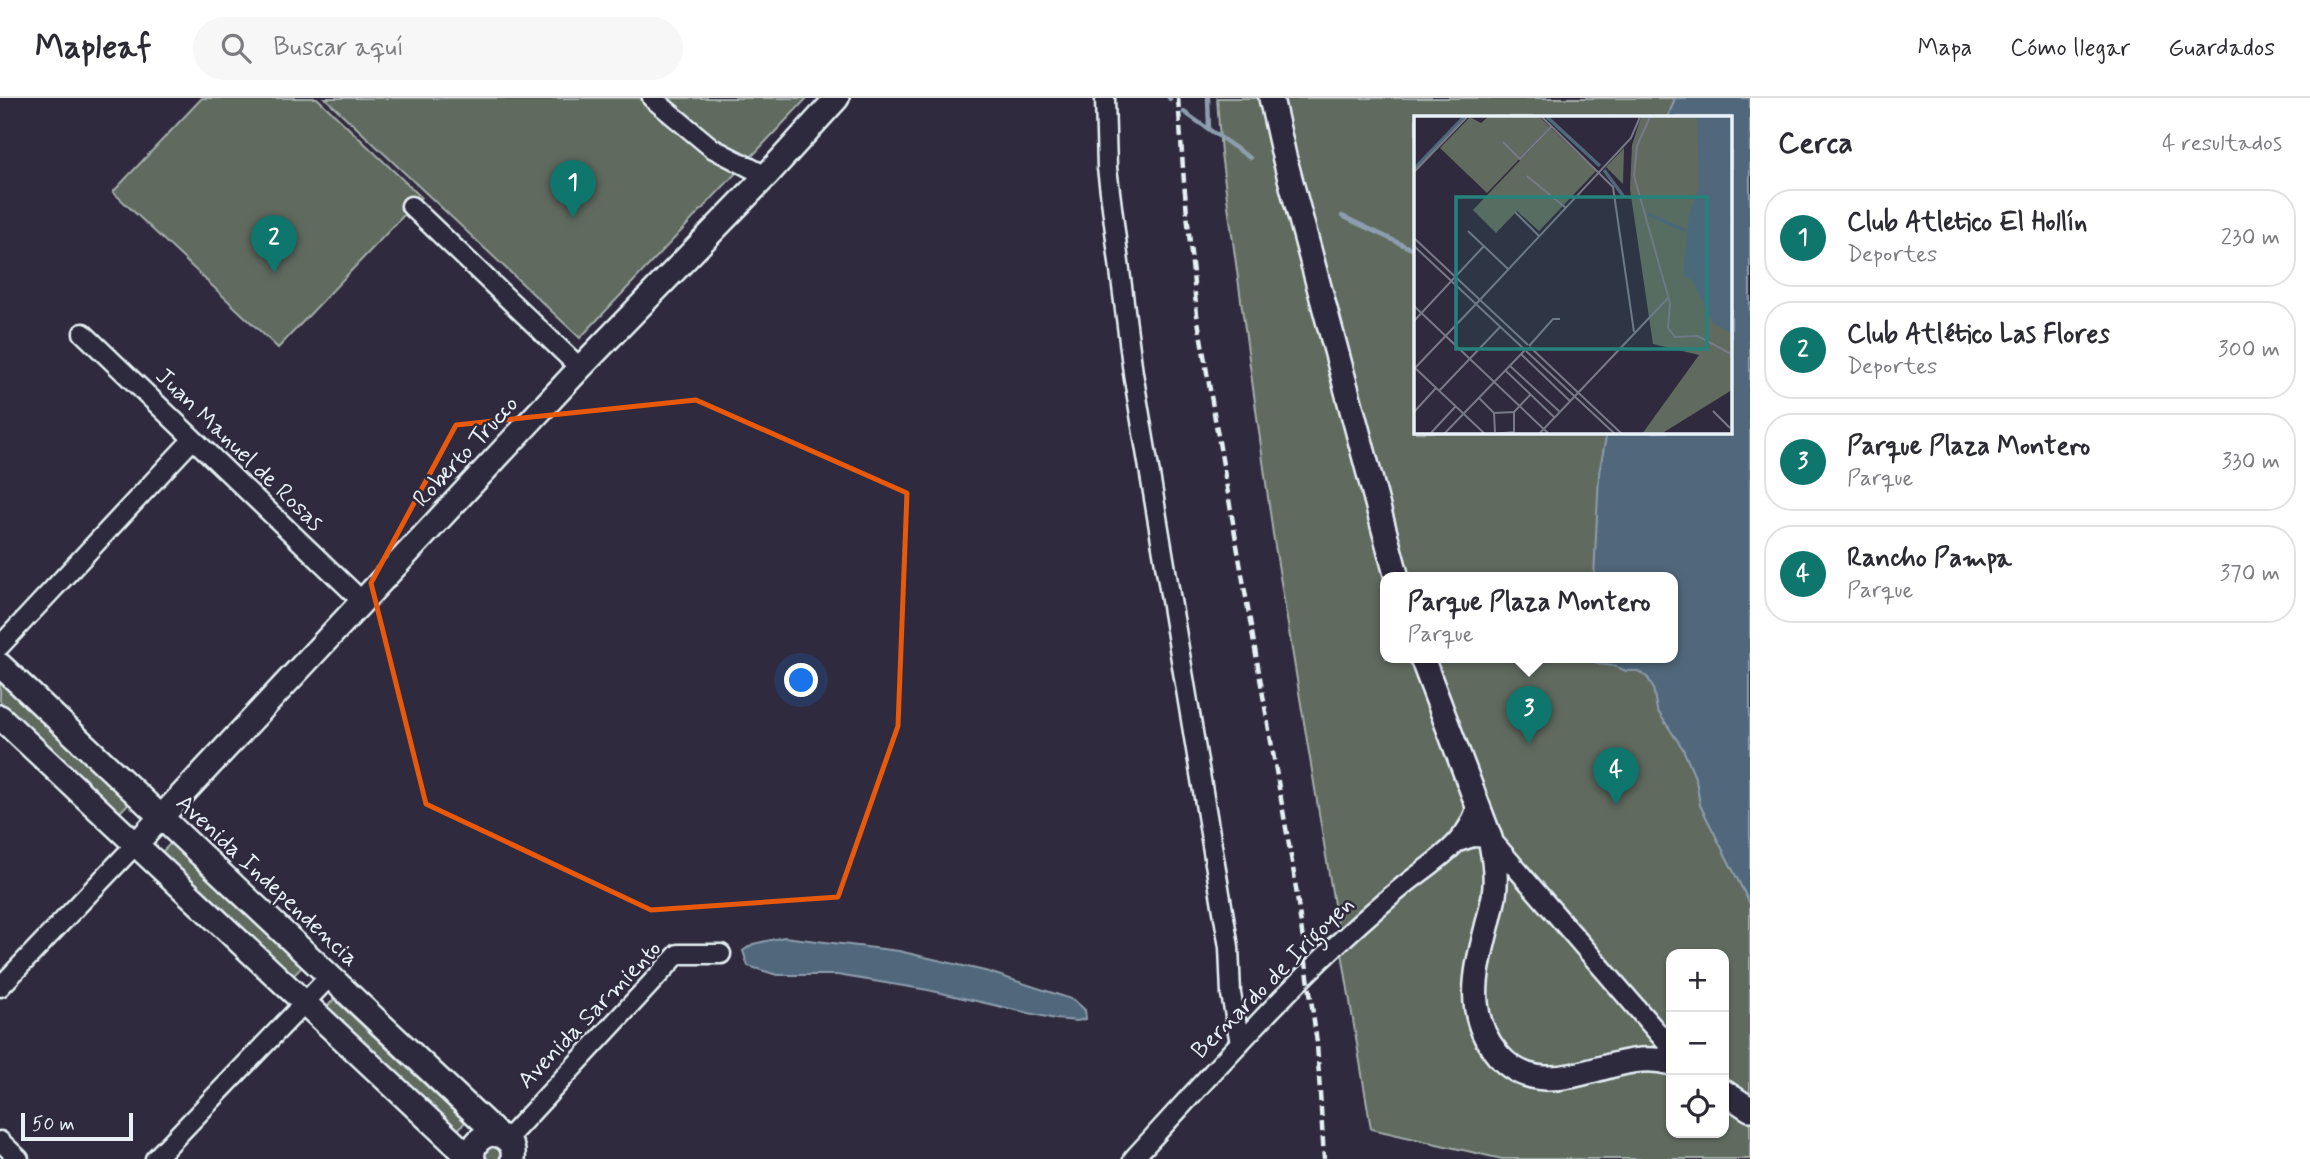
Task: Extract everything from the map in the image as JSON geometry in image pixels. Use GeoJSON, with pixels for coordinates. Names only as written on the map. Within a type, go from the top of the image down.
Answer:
{"type":"FeatureCollection","features":[{"type":"Feature","properties":{"kind":"main road","name":"Roberto Trucco"},"geometry":{"type":"LineString","coordinates":[[135,844],[580,368],[766,176],[837,98]]}},
{"type":"Feature","properties":{"kind":"main road"},"geometry":{"type":"LineString","coordinates":[[1271,98],[1284,156],[1395,572]]}},
{"type":"Feature","properties":{"kind":"main road"},"geometry":{"type":"LineString","coordinates":[[1424,663],[1490,838],[1496,874],[1494,896],[1476,970],[1475,992],[1479,1018],[1494,1050],[1517,1070],[1530,1076],[1546,1078],[1618,1063],[1666,1063]]}},
{"type":"Feature","properties":{"kind":"main road","name":"Avenida Independencia"},"geometry":{"type":"LineString","coordinates":[[0,665],[511,1148]]}},
{"type":"Feature","properties":{"kind":"main road"},"geometry":{"type":"LineString","coordinates":[[0,718],[472,1159]]}},
{"type":"Feature","properties":{"kind":"main road"},"geometry":{"type":"LineString","coordinates":[[1729,1095],[1750,1109]]}},
{"type":"Feature","properties":{"kind":"main road"},"geometry":{"type":"LineString","coordinates":[[472,1159],[474,1148],[481,1138],[491,1134],[511,1148]]}},
{"type":"Feature","properties":{"kind":"street"},"geometry":{"type":"LineString","coordinates":[[652,98],[712,148],[766,176]]}},
{"type":"Feature","properties":{"kind":"street"},"geometry":{"type":"LineString","coordinates":[[1105,98],[1107,168],[1133,373],[1229,947],[1231,994],[1240,1043]]}},
{"type":"Feature","properties":{"kind":"street"},"geometry":{"type":"LineString","coordinates":[[411,206],[580,368]]}},
{"type":"Feature","properties":{"kind":"street","name":"Juan Manuel de Rosas"},"geometry":{"type":"LineString","coordinates":[[83,333],[362,601]]}},
{"type":"Feature","properties":{"kind":"street"},"geometry":{"type":"LineString","coordinates":[[0,646],[193,439]]}},
{"type":"Feature","properties":{"kind":"street","name":"Bernardo de Irigoyen"},"geometry":{"type":"LineString","coordinates":[[1133,1159],[1308,972],[1366,917],[1458,842],[1471,825],[1477,803]]}},
{"type":"Feature","properties":{"kind":"street"},"geometry":{"type":"LineString","coordinates":[[1458,842],[1473,837],[1490,838],[1666,1042]]}},
{"type":"Feature","properties":{"kind":"street"},"geometry":{"type":"LineString","coordinates":[[0,987],[135,844]]}},
{"type":"Feature","properties":{"kind":"street","name":"Avenida Sarmiento"},"geometry":{"type":"LineString","coordinates":[[511,1148],[678,954],[721,954]]}},
{"type":"Feature","properties":{"kind":"street"},"geometry":{"type":"LineString","coordinates":[[155,1159],[330,976]]}},
{"type":"Feature","properties":{"kind":"street"},"geometry":{"type":"LineString","coordinates":[[0,1141],[19,1159]]}},
{"type":"Feature","properties":{"kind":"highlighted area"},"geometry":{"type":"Polygon","coordinates":[[[696,400],[907,493],[898,726],[838,897],[651,910],[426,804],[371,583],[456,425],[696,400]]]}},
{"type":"Feature","properties":{"kind":"green space"},"geometry":{"type":"Polygon","coordinates":[[[202,98],[317,98],[421,197],[278,348],[113,192],[202,98]]]}},
{"type":"Feature","properties":{"kind":"green space"},"geometry":{"type":"Polygon","coordinates":[[[325,98],[807,98],[580,338],[325,98]]]}},
{"type":"Feature","properties":{"kind":"green space"},"geometry":{"type":"Polygon","coordinates":[[[1217,98],[1750,98],[1750,1159],[1502,1159],[1371,1129],[1273,534],[1221,154],[1217,98]]]}},
{"type":"Feature","properties":{"kind":"green space"},"geometry":{"type":"Polygon","coordinates":[[[0,682],[129,803],[119,813],[0,701],[0,682]]]}},
{"type":"Feature","properties":{"kind":"green space"},"geometry":{"type":"Polygon","coordinates":[[[172,842],[303,966],[293,976],[162,852],[172,842]]]}},
{"type":"Feature","properties":{"kind":"green space"},"geometry":{"type":"Polygon","coordinates":[[[334,999],[465,1122],[456,1132],[325,1009],[334,999]]]}},
{"type":"Feature","properties":{"kind":"green space"},"geometry":{"type":"Polygon","coordinates":[[[493,1145],[500,1150],[500,1156],[496,1160],[490,1160],[485,1153],[493,1145]]]}},
{"type":"Feature","properties":{"kind":"water"},"geometry":{"type":"Polygon","coordinates":[[[1675,98],[1750,98],[1750,904],[1700,805],[1696,780],[1683,749],[1657,710],[1653,688],[1648,678],[1638,671],[1626,671],[1597,663],[1678,663],[1678,572],[1594,572],[1599,473],[1607,434],[1732,434],[1732,116],[1668,116],[1675,98]]]}},
{"type":"Feature","properties":{"kind":"water"},"geometry":{"type":"Polygon","coordinates":[[[784,937],[899,951],[989,972],[1074,1000],[1085,1010],[1086,1019],[1055,1019],[928,990],[837,975],[777,975],[748,966],[743,951],[753,944],[784,937]]]}},
{"type":"Feature","properties":{"kind":"waterway"},"geometry":{"type":"LineString","coordinates":[[1208,98],[1209,129]]}},
{"type":"Feature","properties":{"kind":"waterway"},"geometry":{"type":"LineString","coordinates":[[1184,112],[1250,158]]}},
{"type":"Feature","properties":{"kind":"waterway"},"geometry":{"type":"LineString","coordinates":[[1342,216],[1414,250]]}},
{"type":"Feature","properties":{"kind":"railway"},"geometry":{"type":"LineString","coordinates":[[1178,98],[1197,315],[1294,874],[1317,1043],[1324,1159]]}},
{"type":"Feature","properties":{"kind":"place","name":"Club Atletico El Hollín"},"geometry":{"type":"Point","coordinates":[573,218]}},
{"type":"Feature","properties":{"kind":"place","name":"Club Atlético Las Flores"},"geometry":{"type":"Point","coordinates":[274,273]}},
{"type":"Feature","properties":{"kind":"place","name":"Parque Plaza Montero"},"geometry":{"type":"Point","coordinates":[1529,744]}},
{"type":"Feature","properties":{"kind":"place","name":"Rancho Pampa"},"geometry":{"type":"Point","coordinates":[1616,805]}}]}
